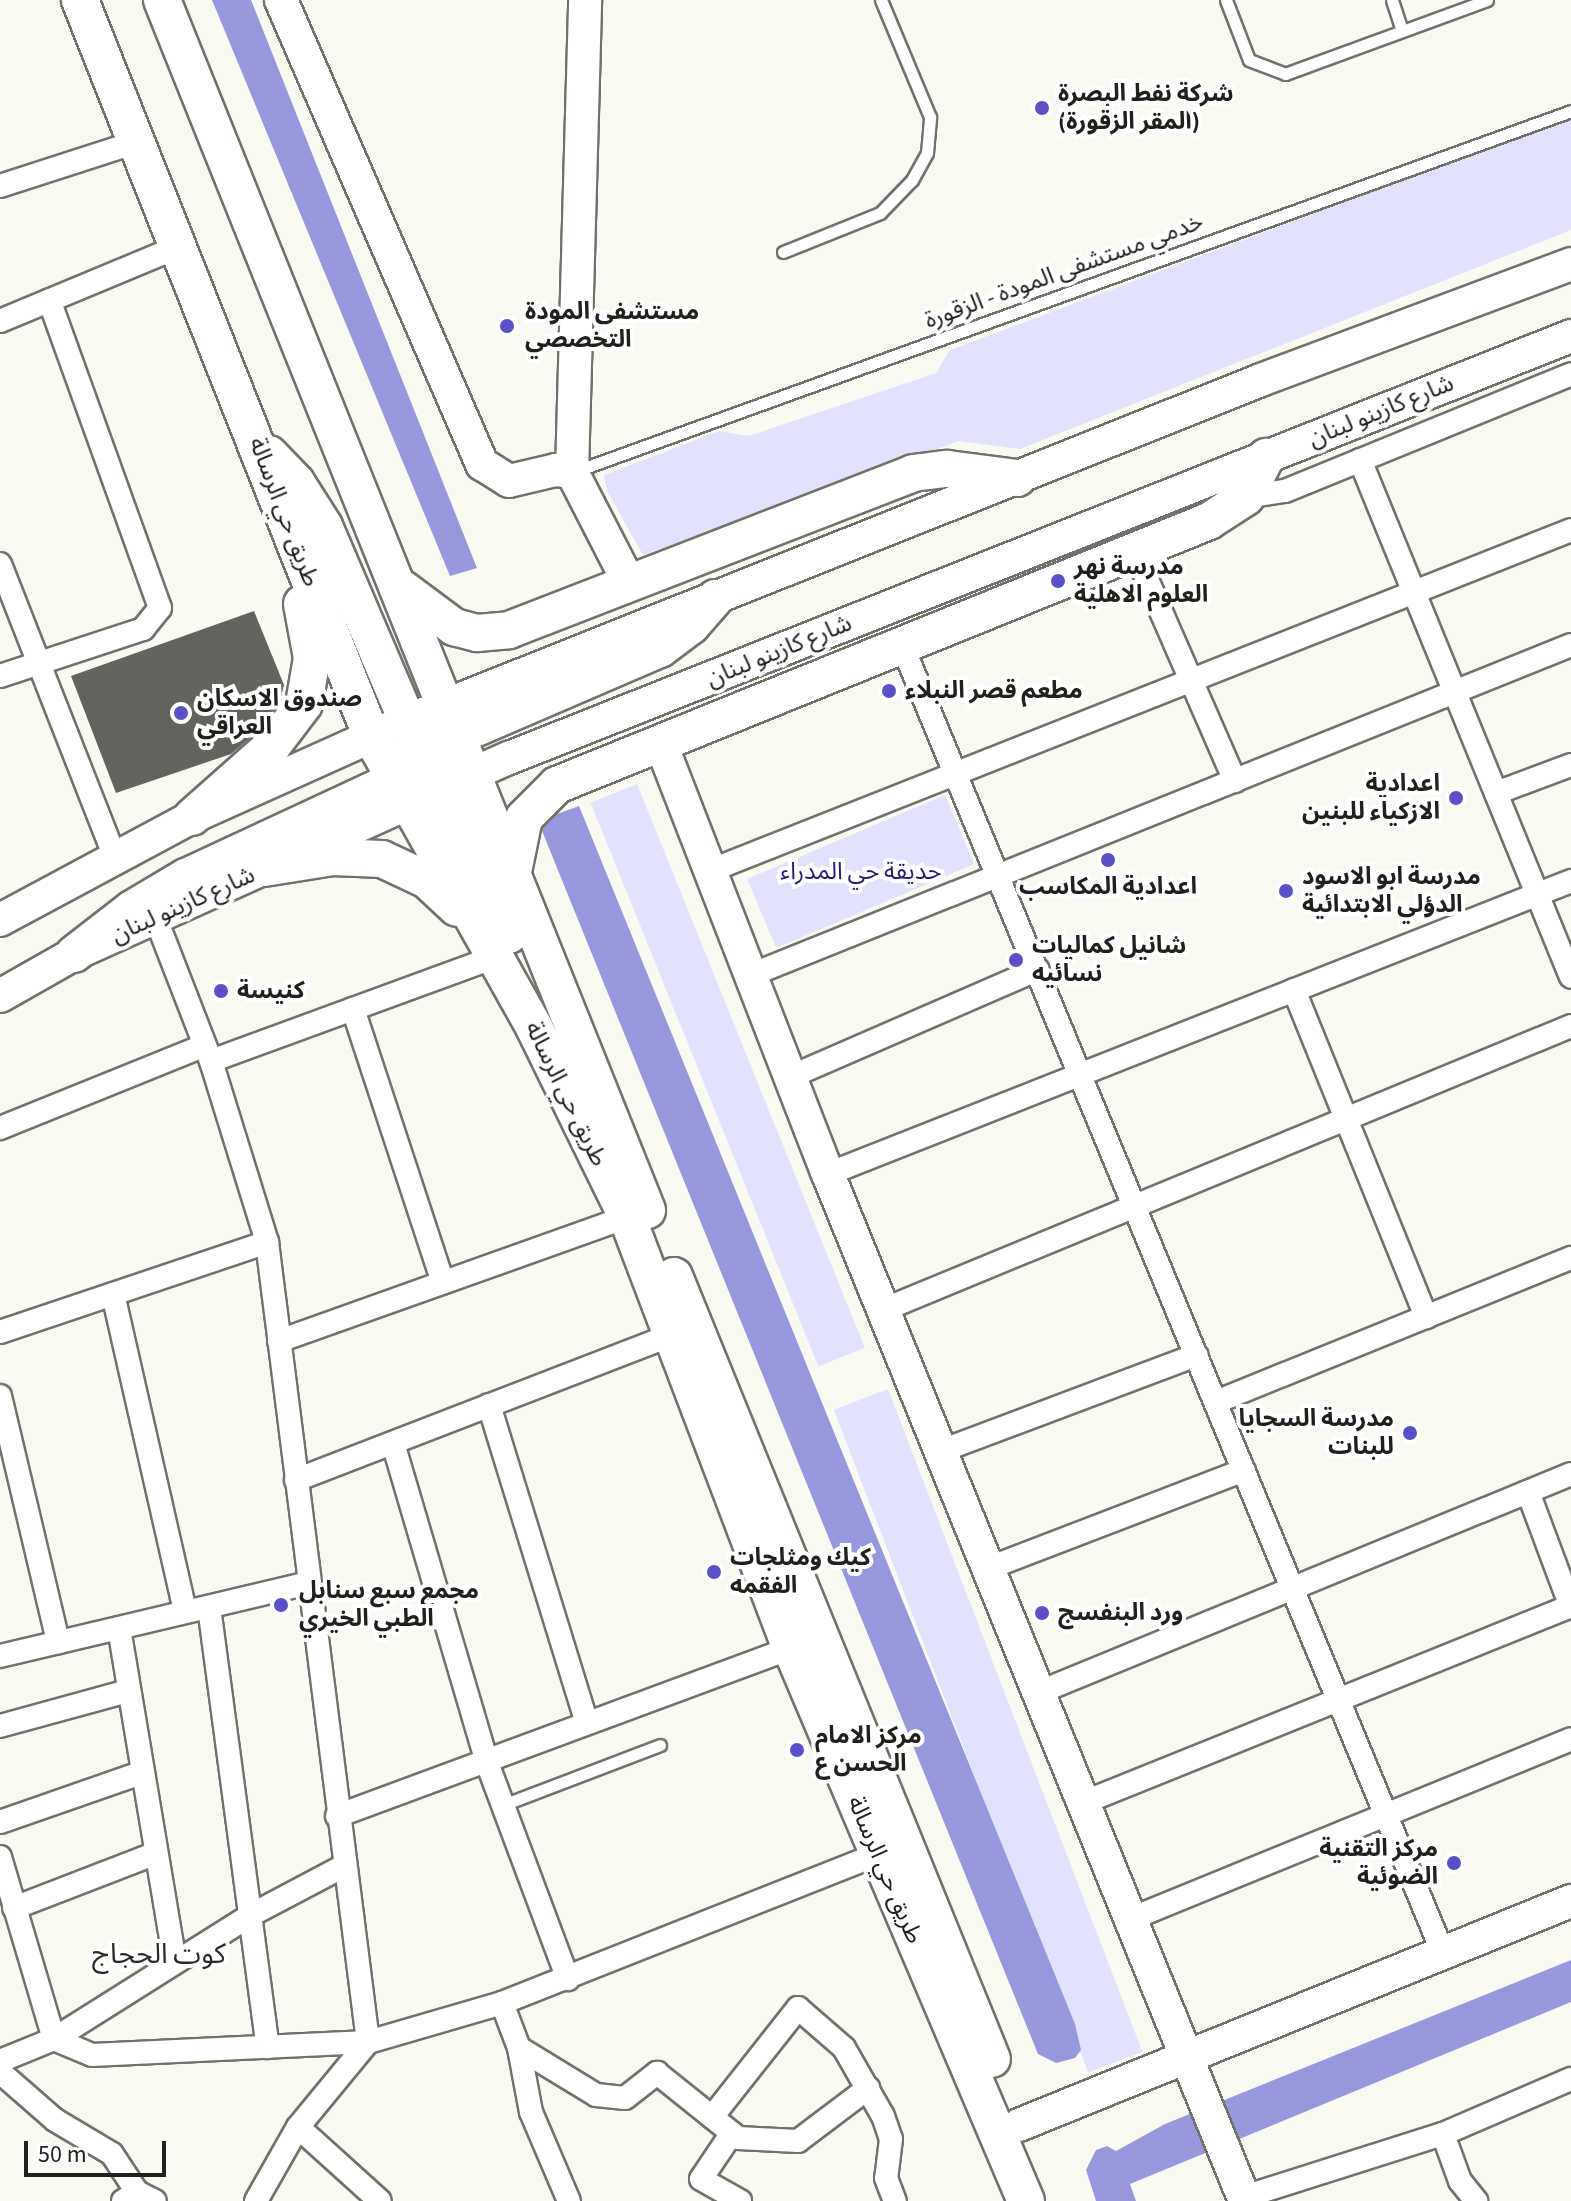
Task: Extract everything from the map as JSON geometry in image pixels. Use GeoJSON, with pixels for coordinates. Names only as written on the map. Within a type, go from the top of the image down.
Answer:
{"type":"FeatureCollection","features":[{"type":"Feature","properties":{"kind":"main road","name":"طريق حي الرسالة"},"geometry":{"type":"LineString","coordinates":[[80,0],[133,143],[258,445],[372,738],[476,773],[550,970],[1049,2201]]}},
{"type":"Feature","properties":{"kind":"main road","name":"طريق حي الرسالة"},"geometry":{"type":"LineString","coordinates":[[162,0],[394,580],[426,757],[488,945],[627,1217],[791,1648],[1026,2201]]}},
{"type":"Feature","properties":{"kind":"main road"},"geometry":{"type":"LineString","coordinates":[[258,445],[285,469],[316,511],[498,918],[525,953],[550,970]]}},
{"type":"Feature","properties":{"kind":"main road"},"geometry":{"type":"LineString","coordinates":[[512,873],[519,829],[538,799],[568,780],[1135,552],[1229,511],[1246,497],[1266,457]]}},
{"type":"Feature","properties":{"kind":"main road"},"geometry":{"type":"LineString","coordinates":[[394,580],[438,619],[477,633],[509,630],[913,473],[948,469],[1017,478]]}},
{"type":"Feature","properties":{"kind":"main road"},"geometry":{"type":"LineString","coordinates":[[192,817],[273,745],[304,704],[310,638],[293,535]]}},
{"type":"Feature","properties":{"kind":"main road"},"geometry":{"type":"LineString","coordinates":[[74,954],[132,909],[186,877],[426,757],[660,649],[691,626],[715,598]]}},
{"type":"Feature","properties":{"kind":"main road"},"geometry":{"type":"LineString","coordinates":[[264,868],[333,857],[382,859],[427,880],[488,945]]}},
{"type":"Feature","properties":{"kind":"street"},"geometry":{"type":"LineString","coordinates":[[281,0],[482,464],[498,479],[509,481],[556,470],[572,472]]}},
{"type":"Feature","properties":{"kind":"street"},"geometry":{"type":"LineString","coordinates":[[585,0],[572,472],[629,583]]}},
{"type":"Feature","properties":{"kind":"street"},"geometry":{"type":"LineString","coordinates":[[0,186],[133,143]]}},
{"type":"Feature","properties":{"kind":"street"},"geometry":{"type":"LineString","coordinates":[[0,321],[175,248]]}},
{"type":"Feature","properties":{"kind":"street"},"geometry":{"type":"LineString","coordinates":[[715,598],[1571,264]]}},
{"type":"Feature","properties":{"kind":"street"},"geometry":{"type":"LineString","coordinates":[[0,676],[143,629],[158,615],[161,601],[49,300]]}},
{"type":"Feature","properties":{"kind":"street","name":"شارع كازينو لبنان"},"geometry":{"type":"LineString","coordinates":[[476,773],[1571,336]]}},
{"type":"Feature","properties":{"kind":"street"},"geometry":{"type":"LineString","coordinates":[[1246,497],[1285,491],[1571,374]]}},
{"type":"Feature","properties":{"kind":"street"},"geometry":{"type":"LineString","coordinates":[[1360,460],[1571,977]]}},
{"type":"Feature","properties":{"kind":"street"},"geometry":{"type":"LineString","coordinates":[[712,870],[1187,678],[1571,530]]}},
{"type":"Feature","properties":{"kind":"street"},"geometry":{"type":"LineString","coordinates":[[1135,552],[1187,678],[1235,781]]}},
{"type":"Feature","properties":{"kind":"street"},"geometry":{"type":"LineString","coordinates":[[0,564],[41,660],[115,857]]}},
{"type":"Feature","properties":{"kind":"street"},"geometry":{"type":"LineString","coordinates":[[902,645],[958,773],[1443,1953]]}},
{"type":"Feature","properties":{"kind":"street"},"geometry":{"type":"LineString","coordinates":[[751,975],[1571,645]]}},
{"type":"Feature","properties":{"kind":"street"},"geometry":{"type":"LineString","coordinates":[[0,920],[192,817],[372,738],[426,757]]}},
{"type":"Feature","properties":{"kind":"street"},"geometry":{"type":"LineString","coordinates":[[661,744],[828,1174],[1245,2199],[1443,2134],[1571,2079]]}},
{"type":"Feature","properties":{"kind":"street","name":"شارع كازينو لبنان"},"geometry":{"type":"LineString","coordinates":[[0,996],[74,954],[264,868],[426,757]]}},
{"type":"Feature","properties":{"kind":"street"},"geometry":{"type":"LineString","coordinates":[[1496,793],[1571,765]]}},
{"type":"Feature","properties":{"kind":"street"},"geometry":{"type":"LineString","coordinates":[[828,1174],[1571,881]]}},
{"type":"Feature","properties":{"kind":"street"},"geometry":{"type":"LineString","coordinates":[[156,919],[207,1054],[267,1242],[342,1867],[368,2042],[298,2127],[256,2201]]}},
{"type":"Feature","properties":{"kind":"street"},"geometry":{"type":"LineString","coordinates":[[0,1128],[207,1054],[353,1009],[488,945]]}},
{"type":"Feature","properties":{"kind":"street"},"geometry":{"type":"LineString","coordinates":[[790,1077],[1038,969]]}},
{"type":"Feature","properties":{"kind":"street"},"geometry":{"type":"LineString","coordinates":[[1294,990],[1426,1317]]}},
{"type":"Feature","properties":{"kind":"street"},"geometry":{"type":"LineString","coordinates":[[353,1009],[443,1283]]}},
{"type":"Feature","properties":{"kind":"street"},"geometry":{"type":"LineString","coordinates":[[883,1310],[1571,1026]]}},
{"type":"Feature","properties":{"kind":"street"},"geometry":{"type":"LineString","coordinates":[[279,1341],[627,1217]]}},
{"type":"Feature","properties":{"kind":"street"},"geometry":{"type":"LineString","coordinates":[[0,1332],[267,1242]]}},
{"type":"Feature","properties":{"kind":"street"},"geometry":{"type":"LineString","coordinates":[[1216,1402],[1571,1258]]}},
{"type":"Feature","properties":{"kind":"street"},"geometry":{"type":"LineString","coordinates":[[113,1294],[185,1612]]}},
{"type":"Feature","properties":{"kind":"street"},"geometry":{"type":"LineString","coordinates":[[296,1480],[671,1335]]}},
{"type":"Feature","properties":{"kind":"street"},"geometry":{"type":"LineString","coordinates":[[941,1451],[1197,1355]]}},
{"type":"Feature","properties":{"kind":"street"},"geometry":{"type":"LineString","coordinates":[[0,1396],[58,1642]]}},
{"type":"Feature","properties":{"kind":"street"},"geometry":{"type":"LineString","coordinates":[[489,1405],[586,1721]]}},
{"type":"Feature","properties":{"kind":"street"},"geometry":{"type":"LineString","coordinates":[[393,1443],[486,1760],[568,1979]]}},
{"type":"Feature","properties":{"kind":"street"},"geometry":{"type":"LineString","coordinates":[[989,1568],[1244,1470]]}},
{"type":"Feature","properties":{"kind":"street"},"geometry":{"type":"LineString","coordinates":[[1040,1692],[1571,1474]]}},
{"type":"Feature","properties":{"kind":"street"},"geometry":{"type":"LineString","coordinates":[[1085,1802],[1571,1606],[1528,1492]]}},
{"type":"Feature","properties":{"kind":"street"},"geometry":{"type":"LineString","coordinates":[[0,1656],[309,1583]]}},
{"type":"Feature","properties":{"kind":"street"},"geometry":{"type":"LineString","coordinates":[[209,1607],[268,2047]]}},
{"type":"Feature","properties":{"kind":"street"},"geometry":{"type":"LineString","coordinates":[[119,1628],[154,1854],[175,1962]]}},
{"type":"Feature","properties":{"kind":"street"},"geometry":{"type":"LineString","coordinates":[[337,1816],[586,1721],[791,1648]]}},
{"type":"Feature","properties":{"kind":"street"},"geometry":{"type":"LineString","coordinates":[[0,1726],[128,1691]]}},
{"type":"Feature","properties":{"kind":"street"},"geometry":{"type":"LineString","coordinates":[[1133,1918],[1571,1739]]}},
{"type":"Feature","properties":{"kind":"street"},"geometry":{"type":"LineString","coordinates":[[0,1822],[141,1773]]}},
{"type":"Feature","properties":{"kind":"street"},"geometry":{"type":"LineString","coordinates":[[14,1908],[154,1854]]}},
{"type":"Feature","properties":{"kind":"street"},"geometry":{"type":"LineString","coordinates":[[54,2039],[92,2055],[368,2042],[502,2003],[568,1979],[878,1854]]}},
{"type":"Feature","properties":{"kind":"street"},"geometry":{"type":"LineString","coordinates":[[0,1857],[54,2039]]}},
{"type":"Feature","properties":{"kind":"street"},"geometry":{"type":"LineString","coordinates":[[0,2061],[54,2039],[251,1915],[342,1867]]}},
{"type":"Feature","properties":{"kind":"street"},"geometry":{"type":"LineString","coordinates":[[1019,2125],[1571,1901]]}},
{"type":"Feature","properties":{"kind":"street"},"geometry":{"type":"LineString","coordinates":[[502,2003],[519,2048],[531,2112],[569,2201]]}},
{"type":"Feature","properties":{"kind":"street"},"geometry":{"type":"LineString","coordinates":[[712,2117],[798,2008],[844,2048],[889,2128],[884,2161],[895,2201]]}},
{"type":"Feature","properties":{"kind":"street"},"geometry":{"type":"LineString","coordinates":[[519,2048],[596,2095],[625,2098],[657,2073],[738,2138],[798,2141],[868,2088]]}},
{"type":"Feature","properties":{"kind":"street"},"geometry":{"type":"LineString","coordinates":[[0,2072],[55,2120],[112,2154],[138,2198]]}},
{"type":"Feature","properties":{"kind":"street"},"geometry":{"type":"LineString","coordinates":[[298,2127],[380,2201]]}},
{"type":"Feature","properties":{"kind":"street"},"geometry":{"type":"LineString","coordinates":[[732,2133],[701,2179],[740,2201]]}},
{"type":"Feature","properties":{"kind":"street"},"geometry":{"type":"LineString","coordinates":[[1443,2134],[1460,2181],[1476,2201]]}},
{"type":"Feature","properties":{"kind":"lane"},"geometry":{"type":"LineString","coordinates":[[783,252],[880,213],[912,180],[927,153],[930,117],[881,0]]}},
{"type":"Feature","properties":{"kind":"lane"},"geometry":{"type":"LineString","coordinates":[[1226,0],[1249,60],[1270,72],[1285,74],[1487,0]]}},
{"type":"Feature","properties":{"kind":"lane"},"geometry":{"type":"LineString","coordinates":[[1392,0],[1402,30]]}},
{"type":"Feature","properties":{"kind":"lane","name":"خدمي مستشفى المودة - الزقورة"},"geometry":{"type":"LineString","coordinates":[[572,472],[1571,111]]}},
{"type":"Feature","properties":{"kind":"lane"},"geometry":{"type":"LineString","coordinates":[[503,1805],[660,1745]]}},
{"type":"Feature","properties":{"kind":"green space"},"geometry":{"type":"Polygon","coordinates":[[[1571,117],[1571,230],[1020,449],[959,441],[643,555],[607,491],[604,475],[719,431],[749,436],[936,373],[950,350],[1571,117]]]}},
{"type":"Feature","properties":{"kind":"green space"},"geometry":{"type":"Polygon","coordinates":[[[637,784],[865,1348],[818,1366],[591,803],[637,784]]]}},
{"type":"Feature","properties":{"kind":"green space","name":"حديقة حي المدراء"},"geometry":{"type":"Polygon","coordinates":[[[945,795],[974,864],[776,948],[747,879],[945,795]]]}},
{"type":"Feature","properties":{"kind":"green space"},"geometry":{"type":"Polygon","coordinates":[[[888,1389],[1142,2052],[1088,2073],[834,1410],[888,1389]]]}},
{"type":"Feature","properties":{"kind":"water"},"geometry":{"type":"Polygon","coordinates":[[[212,0],[251,0],[477,568],[450,576],[212,0]]]}},
{"type":"Feature","properties":{"kind":"water"},"geometry":{"type":"Polygon","coordinates":[[[579,806],[1075,2024],[1081,2050],[1075,2058],[1056,2063],[1038,2054],[538,821],[579,806]]]}},
{"type":"Feature","properties":{"kind":"water"},"geometry":{"type":"Polygon","coordinates":[[[1571,1960],[1571,2002],[1130,2184],[1136,2201],[1096,2201],[1086,2170],[1096,2150],[1107,2146],[1116,2151],[1165,2124],[1571,1960]]]}},
{"type":"Feature","properties":{"kind":"building","name":"صندوق الاسكان العراقي"},"geometry":{"type":"Polygon","coordinates":[[[254,611],[284,685],[280,701],[258,731],[231,754],[116,793],[71,676],[254,611]]]}},
{"type":"Feature","properties":{"kind":"place","name":"شركة نفط البصرة (المقر الزقورة)"},"geometry":{"type":"Point","coordinates":[1042,108]}},
{"type":"Feature","properties":{"kind":"place","name":"مستشفى المودة التخصصي"},"geometry":{"type":"Point","coordinates":[507,326]}},
{"type":"Feature","properties":{"kind":"place","name":"مدرسة نهر العلوم الاهلية"},"geometry":{"type":"Point","coordinates":[1058,581]}},
{"type":"Feature","properties":{"kind":"place","name":"مطعم قصر النبلاء"},"geometry":{"type":"Point","coordinates":[889,691]}},
{"type":"Feature","properties":{"kind":"place","name":"صندوق الاسكان العراقي"},"geometry":{"type":"Point","coordinates":[181,713]}},
{"type":"Feature","properties":{"kind":"place","name":"اعدادية الازكياء للبنين"},"geometry":{"type":"Point","coordinates":[1456,798]}},
{"type":"Feature","properties":{"kind":"place","name":"اعدادية المكاسب"},"geometry":{"type":"Point","coordinates":[1108,860]}},
{"type":"Feature","properties":{"kind":"place","name":"مدرسة ابو الاسود الدؤلي الابتدائية"},"geometry":{"type":"Point","coordinates":[1286,891]}},
{"type":"Feature","properties":{"kind":"place","name":"شانيل كماليات نسائيه"},"geometry":{"type":"Point","coordinates":[1016,960]}},
{"type":"Feature","properties":{"kind":"place","name":"كنيسة"},"geometry":{"type":"Point","coordinates":[221,991]}},
{"type":"Feature","properties":{"kind":"place","name":"مدرسة السجايا للبنات"},"geometry":{"type":"Point","coordinates":[1410,1433]}},
{"type":"Feature","properties":{"kind":"place","name":"كيك ومثلجات الفقمه"},"geometry":{"type":"Point","coordinates":[714,1572]}},
{"type":"Feature","properties":{"kind":"place","name":"مجمع سبع سنابل الطبي الخيري"},"geometry":{"type":"Point","coordinates":[281,1605]}},
{"type":"Feature","properties":{"kind":"place","name":"ورد البنفسج"},"geometry":{"type":"Point","coordinates":[1042,1613]}},
{"type":"Feature","properties":{"kind":"place","name":"مركز الامام الحسن ع"},"geometry":{"type":"Point","coordinates":[797,1750]}},
{"type":"Feature","properties":{"kind":"place","name":"مركز التقنية الضوئية"},"geometry":{"type":"Point","coordinates":[1454,1863]}},
{"type":"Feature","properties":{"kind":"district","name":"كوت الحجاج"},"geometry":{"type":"Point","coordinates":[159,1954]}}]}
